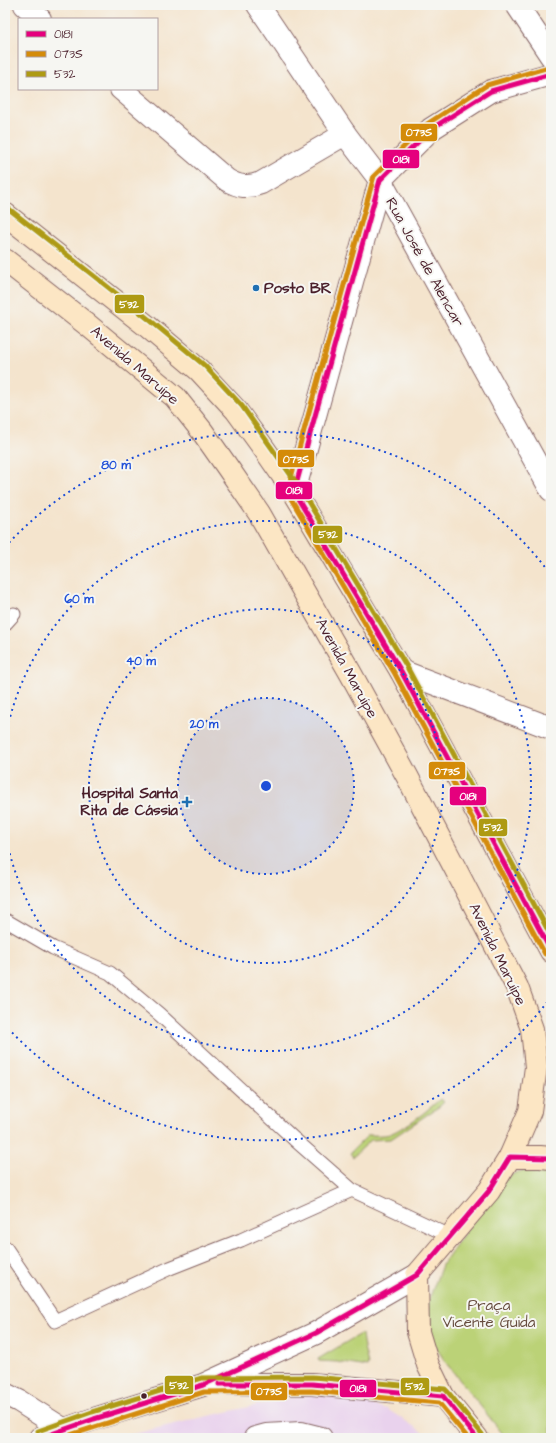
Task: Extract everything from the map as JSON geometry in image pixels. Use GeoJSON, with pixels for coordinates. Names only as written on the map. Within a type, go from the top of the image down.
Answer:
{"type":"FeatureCollection","features":[{"type":"Feature","properties":{"kind":"main road"},"geometry":{"type":"LineString","coordinates":[[5,214],[147,326],[199,370],[236,410],[294,492],[401,672],[551,951]]}},
{"type":"Feature","properties":{"kind":"main road","name":"Avenida Maruípe"},"geometry":{"type":"LineString","coordinates":[[5,260],[89,326],[175,397],[202,431],[259,513],[351,674],[517,987],[532,1029],[536,1067],[530,1111],[510,1157]]}},
{"type":"Feature","properties":{"kind":"main road"},"geometry":{"type":"LineString","coordinates":[[478,1438],[443,1396],[428,1366],[418,1332],[417,1275],[489,1190],[510,1157],[551,1158]]}},
{"type":"Feature","properties":{"kind":"street"},"geometry":{"type":"LineString","coordinates":[[25,5],[39,18]]}},
{"type":"Feature","properties":{"kind":"street","name":"Rua José de Alencar"},"geometry":{"type":"LineString","coordinates":[[258,5],[345,134],[380,180],[551,490]]}},
{"type":"Feature","properties":{"kind":"street"},"geometry":{"type":"LineString","coordinates":[[517,5],[551,56]]}},
{"type":"Feature","properties":{"kind":"street"},"geometry":{"type":"LineString","coordinates":[[294,492],[380,180],[431,129],[491,91],[551,74]]}},
{"type":"Feature","properties":{"kind":"street"},"geometry":{"type":"LineString","coordinates":[[122,90],[227,180],[236,185],[249,186],[261,183],[345,134]]}},
{"type":"Feature","properties":{"kind":"street"},"geometry":{"type":"LineString","coordinates":[[401,672],[551,728]]}},
{"type":"Feature","properties":{"kind":"street"},"geometry":{"type":"LineString","coordinates":[[40,1438],[63,1429],[203,1384],[316,1333],[417,1275]]}},
{"type":"Feature","properties":{"kind":"street"},"geometry":{"type":"LineString","coordinates":[[203,1384],[312,1384],[443,1396]]}},
{"type":"Feature","properties":{"kind":"street"},"geometry":{"type":"LineString","coordinates":[[5,1394],[63,1429]]}},
{"type":"Feature","properties":{"kind":"street"},"geometry":{"type":"LineString","coordinates":[[255,1438],[266,1435],[301,1433],[321,1438]]}},
{"type":"Feature","properties":{"kind":"lane"},"geometry":{"type":"LineString","coordinates":[[5,920],[53,948],[110,973],[159,1014],[294,1139],[352,1190],[450,1236]]}},
{"type":"Feature","properties":{"kind":"lane"},"geometry":{"type":"LineString","coordinates":[[5,1247],[55,1321],[170,1268],[241,1240],[352,1190]]}},
{"type":"Feature","properties":{"kind":"shaded area"},"geometry":{"type":"Polygon","coordinates":[[[303,1395],[328,1395],[355,1400],[387,1409],[432,1438],[117,1438],[199,1418],[303,1395]]]}},
{"type":"Feature","properties":{"kind":"green space"},"geometry":{"type":"Polygon","coordinates":[[[440,1099],[444,1102],[440,1106],[391,1139],[371,1140],[353,1157],[350,1153],[368,1135],[388,1135],[397,1131],[429,1109],[440,1099]]]}},
{"type":"Feature","properties":{"kind":"green space","name":"Praça Vicente Guida"},"geometry":{"type":"Polygon","coordinates":[[[551,1167],[551,1438],[506,1438],[446,1363],[434,1344],[428,1329],[428,1302],[442,1265],[500,1182],[515,1173],[531,1168],[551,1167]]]}},
{"type":"Feature","properties":{"kind":"green space"},"geometry":{"type":"Polygon","coordinates":[[[362,1334],[368,1365],[367,1367],[337,1362],[319,1361],[318,1359],[362,1334]]]}},
{"type":"Feature","properties":{"kind":"transit line","name":"073S"},"geometry":{"type":"LineString","coordinates":[[545,954],[395,674],[287,492],[374,176],[427,124],[487,85],[549,67]]}},
{"type":"Feature","properties":{"kind":"transit line","name":"0181"},"geometry":{"type":"LineString","coordinates":[[551,74],[491,91],[431,129],[380,180],[294,492],[401,671],[551,951]]}},
{"type":"Feature","properties":{"kind":"transit line","name":"532"},"geometry":{"type":"LineString","coordinates":[[9,209],[151,321],[204,365],[242,406],[300,488],[407,667],[551,936]]}},
{"type":"Feature","properties":{"kind":"transit line","name":"0181"},"geometry":{"type":"LineString","coordinates":[[40,1438],[94,1419],[203,1385],[316,1333],[417,1275],[489,1191],[510,1157],[551,1158]]}},
{"type":"Feature","properties":{"kind":"transit line","name":"532"},"geometry":{"type":"LineString","coordinates":[[38,1431],[92,1412],[202,1378],[313,1377],[445,1389],[482,1434]]}},
{"type":"Feature","properties":{"kind":"transit line","name":"0181"},"geometry":{"type":"LineString","coordinates":[[219,1384],[312,1384],[443,1396],[477,1438]]}},
{"type":"Feature","properties":{"kind":"transit line","name":"073S"},"geometry":{"type":"LineString","coordinates":[[61,1438],[204,1392],[312,1391],[439,1403],[468,1438]]}},
{"type":"Feature","properties":{"kind":"place","name":"Posto BR"},"geometry":{"type":"Point","coordinates":[256,288]}},
{"type":"Feature","properties":{"kind":"place","name":"Hospital Santa Rita de Cássia"},"geometry":{"type":"Point","coordinates":[187,802]}}]}
